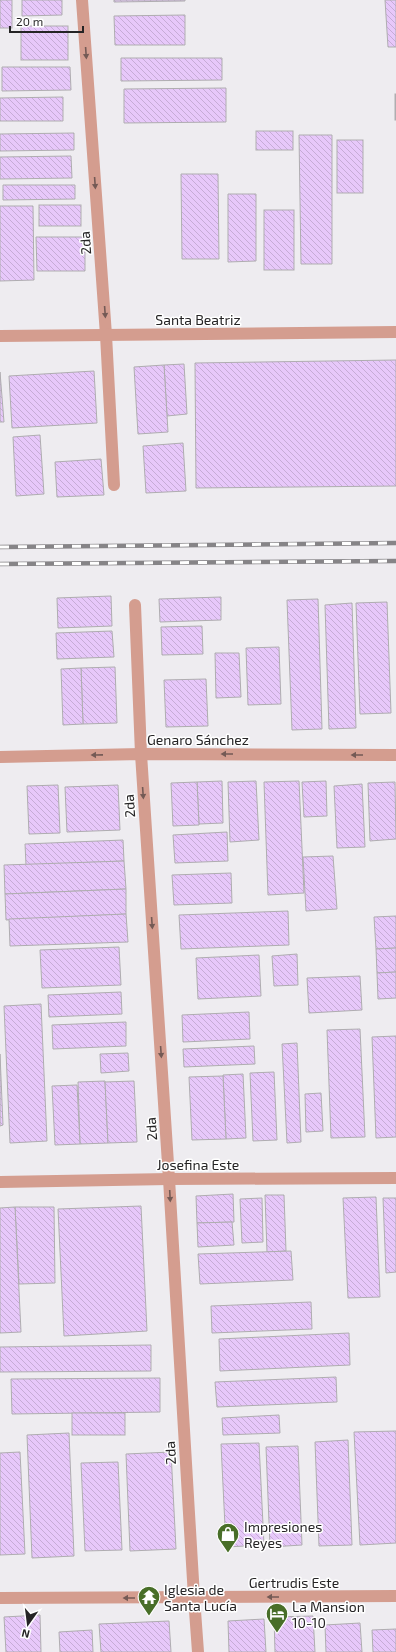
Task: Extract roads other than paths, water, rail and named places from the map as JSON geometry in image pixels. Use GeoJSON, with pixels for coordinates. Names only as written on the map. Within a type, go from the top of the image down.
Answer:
{"type":"FeatureCollection","features":[{"type":"Feature","properties":{"kind":"street","name":"2da"},"geometry":{"type":"LineString","coordinates":[[82,0],[106,335],[114,485]]}},
{"type":"Feature","properties":{"kind":"street","name":"Santa Beatriz"},"geometry":{"type":"LineString","coordinates":[[0,336],[396,332]]}},
{"type":"Feature","properties":{"kind":"street","name":"2da"},"geometry":{"type":"LineString","coordinates":[[135,605],[141,754],[198,1652]]}},
{"type":"Feature","properties":{"kind":"street","name":"Genaro Sánchez"},"geometry":{"type":"LineString","coordinates":[[0,757],[141,754],[396,755]]}},
{"type":"Feature","properties":{"kind":"street","name":"Josefina Este"},"geometry":{"type":"LineString","coordinates":[[0,1182],[169,1179],[396,1178]]}},
{"type":"Feature","properties":{"kind":"street","name":"Gertrudis Este"},"geometry":{"type":"LineString","coordinates":[[0,1598],[396,1596]]}},
{"type":"Feature","properties":{"kind":"railway"},"geometry":{"type":"LineString","coordinates":[[0,547],[396,543]]}},
{"type":"Feature","properties":{"kind":"railway"},"geometry":{"type":"LineString","coordinates":[[0,564],[396,561]]}},
{"type":"Feature","properties":{"kind":"place","name":"Impresiones Reyes"},"geometry":{"type":"Point","coordinates":[228,1554]}},
{"type":"Feature","properties":{"kind":"place","name":"Iglesia de Santa Lucía"},"geometry":{"type":"Point","coordinates":[149,1616]}},
{"type":"Feature","properties":{"kind":"place","name":"La Mansion 10-10"},"geometry":{"type":"Point","coordinates":[277,1634]}}]}
